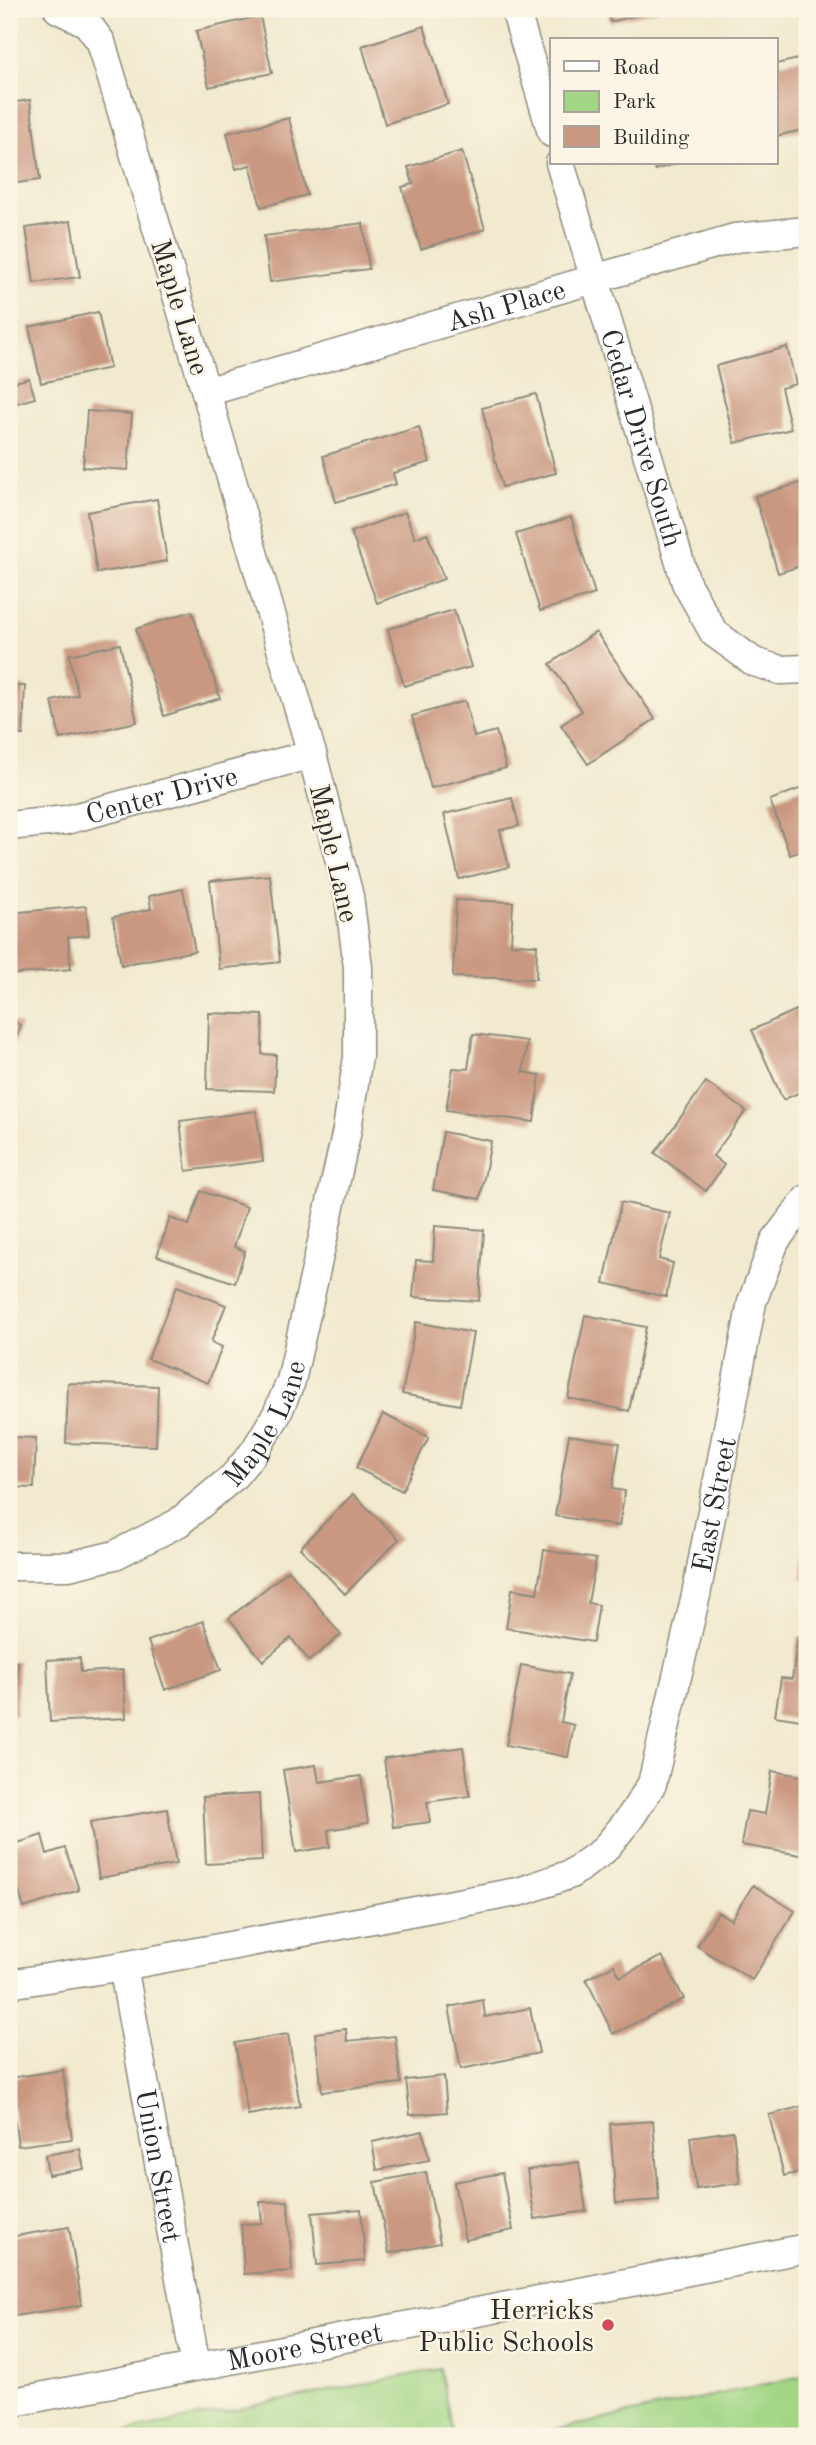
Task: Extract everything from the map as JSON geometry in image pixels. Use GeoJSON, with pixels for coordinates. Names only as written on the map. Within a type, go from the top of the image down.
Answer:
{"type":"FeatureCollection","features":[{"type":"Feature","properties":{"kind":"street","name":"Maple Lane"},"geometry":{"type":"LineString","coordinates":[[9,1566],[69,1566],[115,1555],[178,1523],[233,1477],[254,1452],[277,1414],[291,1381],[347,1130],[358,1056],[358,967],[349,896],[312,754],[101,41],[87,23],[58,9]]}},
{"type":"Feature","properties":{"kind":"street"},"geometry":{"type":"LineString","coordinates":[[515,9],[550,126]]}},
{"type":"Feature","properties":{"kind":"street","name":"Cedar Drive South"},"geometry":{"type":"LineString","coordinates":[[561,164],[687,583],[714,633],[754,662],[794,670]]}},
{"type":"Feature","properties":{"kind":"street","name":"Ash Place"},"geometry":{"type":"LineString","coordinates":[[206,392],[735,238],[807,231]]}},
{"type":"Feature","properties":{"kind":"street","name":"Center Drive"},"geometry":{"type":"LineString","coordinates":[[9,825],[66,820],[312,754]]}},
{"type":"Feature","properties":{"kind":"street","name":"East Street"},"geometry":{"type":"LineString","coordinates":[[123,1966],[522,1891],[571,1874],[603,1851],[630,1818],[652,1784],[696,1595],[752,1302],[775,1241],[807,1199]]}},
{"type":"Feature","properties":{"kind":"street"},"geometry":{"type":"LineString","coordinates":[[9,1984],[123,1966]]}},
{"type":"Feature","properties":{"kind":"street","name":"Union Street"},"geometry":{"type":"LineString","coordinates":[[123,1966],[196,2366]]}},
{"type":"Feature","properties":{"kind":"street","name":"Moore Street"},"geometry":{"type":"LineString","coordinates":[[9,2403],[807,2248]]}},
{"type":"Feature","properties":{"kind":"green space"},"geometry":{"type":"Polygon","coordinates":[[[440,2369],[453,2436],[102,2436],[440,2369]]]}},
{"type":"Feature","properties":{"kind":"green space"},"geometry":{"type":"Polygon","coordinates":[[[807,2375],[807,2436],[527,2436],[807,2375]]]}},
{"type":"Feature","properties":{"kind":"building"},"geometry":{"type":"Polygon","coordinates":[[[607,9],[659,9],[659,10],[610,22],[607,9]]]}},
{"type":"Feature","properties":{"kind":"building"},"geometry":{"type":"Polygon","coordinates":[[[260,16],[272,73],[209,87],[196,31],[260,16]]]}},
{"type":"Feature","properties":{"kind":"building"},"geometry":{"type":"Polygon","coordinates":[[[424,26],[448,104],[385,124],[362,46],[424,26]]]}},
{"type":"Feature","properties":{"kind":"building"},"geometry":{"type":"Polygon","coordinates":[[[807,57],[807,129],[778,136],[778,64],[807,57]]]}},
{"type":"Feature","properties":{"kind":"building"},"geometry":{"type":"Polygon","coordinates":[[[30,100],[40,180],[9,184],[9,103],[30,100]]]}},
{"type":"Feature","properties":{"kind":"building"},"geometry":{"type":"Polygon","coordinates":[[[289,118],[307,195],[261,207],[250,165],[236,169],[227,133],[289,118]]]}},
{"type":"Feature","properties":{"kind":"building"},"geometry":{"type":"Polygon","coordinates":[[[462,151],[485,229],[421,249],[402,187],[413,184],[408,167],[462,151]]]}},
{"type":"Feature","properties":{"kind":"building"},"geometry":{"type":"Polygon","coordinates":[[[653,164],[675,164],[655,170],[653,164]]]}},
{"type":"Feature","properties":{"kind":"building"},"geometry":{"type":"Polygon","coordinates":[[[71,221],[80,277],[34,283],[26,228],[71,221]]]}},
{"type":"Feature","properties":{"kind":"building"},"geometry":{"type":"Polygon","coordinates":[[[363,223],[369,269],[270,282],[264,236],[363,223]]]}},
{"type":"Feature","properties":{"kind":"building"},"geometry":{"type":"Polygon","coordinates":[[[98,312],[110,368],[41,383],[29,327],[98,312]]]}},
{"type":"Feature","properties":{"kind":"building"},"geometry":{"type":"Polygon","coordinates":[[[787,347],[796,384],[781,388],[791,429],[735,443],[716,366],[787,347]]]}},
{"type":"Feature","properties":{"kind":"building"},"geometry":{"type":"Polygon","coordinates":[[[29,378],[35,398],[9,405],[9,384],[29,378]]]}},
{"type":"Feature","properties":{"kind":"building"},"geometry":{"type":"Polygon","coordinates":[[[536,394],[556,473],[502,487],[482,408],[536,394]]]}},
{"type":"Feature","properties":{"kind":"building"},"geometry":{"type":"Polygon","coordinates":[[[87,411],[132,414],[128,470],[83,467],[87,411]]]}},
{"type":"Feature","properties":{"kind":"building"},"geometry":{"type":"Polygon","coordinates":[[[419,427],[430,462],[393,473],[396,484],[336,502],[323,456],[419,427]]]}},
{"type":"Feature","properties":{"kind":"building"},"geometry":{"type":"Polygon","coordinates":[[[807,481],[807,564],[778,573],[755,496],[807,481]]]}},
{"type":"Feature","properties":{"kind":"building"},"geometry":{"type":"Polygon","coordinates":[[[157,499],[167,561],[97,573],[87,512],[157,499]]]}},
{"type":"Feature","properties":{"kind":"building"},"geometry":{"type":"Polygon","coordinates":[[[405,512],[415,538],[427,533],[444,579],[377,603],[351,532],[405,512]]]}},
{"type":"Feature","properties":{"kind":"building"},"geometry":{"type":"Polygon","coordinates":[[[571,517],[595,594],[540,611],[516,534],[571,517]]]}},
{"type":"Feature","properties":{"kind":"building"},"geometry":{"type":"Polygon","coordinates":[[[454,610],[471,667],[404,686],[388,629],[454,610]]]}},
{"type":"Feature","properties":{"kind":"building"},"geometry":{"type":"Polygon","coordinates":[[[192,611],[220,698],[164,716],[136,629],[192,611]]]}},
{"type":"Feature","properties":{"kind":"building"},"geometry":{"type":"Polygon","coordinates":[[[596,632],[655,719],[588,764],[561,725],[582,711],[550,664],[596,632]]]}},
{"type":"Feature","properties":{"kind":"building"},"geometry":{"type":"Polygon","coordinates":[[[120,644],[137,722],[60,739],[52,701],[78,695],[69,655],[120,644]]]}},
{"type":"Feature","properties":{"kind":"building"},"geometry":{"type":"Polygon","coordinates":[[[9,686],[25,686],[23,735],[9,734],[9,686]]]}},
{"type":"Feature","properties":{"kind":"building"},"geometry":{"type":"Polygon","coordinates":[[[465,701],[474,737],[496,731],[506,768],[431,788],[412,716],[465,701]]]}},
{"type":"Feature","properties":{"kind":"building"},"geometry":{"type":"Polygon","coordinates":[[[807,786],[807,849],[790,855],[770,800],[807,786]]]}},
{"type":"Feature","properties":{"kind":"building"},"geometry":{"type":"Polygon","coordinates":[[[512,798],[519,826],[500,830],[509,867],[459,879],[444,814],[512,798]]]}},
{"type":"Feature","properties":{"kind":"building"},"geometry":{"type":"Polygon","coordinates":[[[270,875],[280,962],[219,969],[210,881],[270,875]]]}},
{"type":"Feature","properties":{"kind":"building"},"geometry":{"type":"Polygon","coordinates":[[[183,889],[195,951],[121,965],[113,917],[151,909],[149,896],[183,889]]]}},
{"type":"Feature","properties":{"kind":"building"},"geometry":{"type":"Polygon","coordinates":[[[456,900],[513,902],[511,944],[537,945],[536,979],[453,977],[456,900]]]}},
{"type":"Feature","properties":{"kind":"building"},"geometry":{"type":"Polygon","coordinates":[[[86,906],[89,935],[68,937],[71,969],[9,975],[9,913],[86,906]]]}},
{"type":"Feature","properties":{"kind":"building"},"geometry":{"type":"Polygon","coordinates":[[[807,1005],[807,1089],[783,1100],[752,1030],[807,1005]]]}},
{"type":"Feature","properties":{"kind":"building"},"geometry":{"type":"Polygon","coordinates":[[[209,1013],[263,1015],[262,1054],[276,1055],[274,1091],[207,1089],[209,1013]]]}},
{"type":"Feature","properties":{"kind":"building"},"geometry":{"type":"Polygon","coordinates":[[[9,1020],[21,1025],[9,1056],[9,1020]]]}},
{"type":"Feature","properties":{"kind":"building"},"geometry":{"type":"Polygon","coordinates":[[[473,1034],[527,1041],[523,1072],[540,1075],[534,1122],[446,1110],[453,1068],[468,1069],[473,1034]]]}},
{"type":"Feature","properties":{"kind":"building"},"geometry":{"type":"Polygon","coordinates":[[[706,1082],[746,1111],[713,1156],[724,1165],[706,1191],[655,1153],[706,1082]]]}},
{"type":"Feature","properties":{"kind":"building"},"geometry":{"type":"Polygon","coordinates":[[[256,1111],[263,1161],[186,1171],[180,1121],[256,1111]]]}},
{"type":"Feature","properties":{"kind":"building"},"geometry":{"type":"Polygon","coordinates":[[[443,1132],[491,1141],[480,1199],[433,1190],[443,1132]]]}},
{"type":"Feature","properties":{"kind":"building"},"geometry":{"type":"Polygon","coordinates":[[[201,1191],[247,1207],[234,1247],[245,1251],[235,1283],[157,1256],[170,1218],[189,1225],[201,1191]]]}},
{"type":"Feature","properties":{"kind":"building"},"geometry":{"type":"Polygon","coordinates":[[[621,1202],[670,1213],[659,1259],[673,1263],[666,1297],[604,1283],[621,1202]]]}},
{"type":"Feature","properties":{"kind":"building"},"geometry":{"type":"Polygon","coordinates":[[[435,1226],[484,1230],[479,1301],[413,1297],[416,1260],[433,1261],[435,1226]]]}},
{"type":"Feature","properties":{"kind":"building"},"geometry":{"type":"Polygon","coordinates":[[[177,1286],[226,1305],[211,1342],[222,1347],[208,1383],[148,1359],[177,1286]]]}},
{"type":"Feature","properties":{"kind":"building"},"geometry":{"type":"Polygon","coordinates":[[[585,1315],[646,1327],[629,1411],[568,1398],[585,1315]]]}},
{"type":"Feature","properties":{"kind":"building"},"geometry":{"type":"Polygon","coordinates":[[[416,1322],[473,1333],[460,1405],[402,1394],[416,1322]]]}},
{"type":"Feature","properties":{"kind":"building"},"geometry":{"type":"Polygon","coordinates":[[[68,1383],[158,1386],[156,1446],[66,1443],[68,1383]]]}},
{"type":"Feature","properties":{"kind":"building"},"geometry":{"type":"Polygon","coordinates":[[[383,1414],[429,1437],[402,1491],[356,1468],[383,1414]]]}},
{"type":"Feature","properties":{"kind":"building"},"geometry":{"type":"Polygon","coordinates":[[[569,1435],[620,1443],[612,1489],[625,1491],[619,1526],[555,1516],[569,1435]]]}},
{"type":"Feature","properties":{"kind":"building"},"geometry":{"type":"Polygon","coordinates":[[[9,1437],[36,1438],[34,1488],[9,1487],[9,1437]]]}},
{"type":"Feature","properties":{"kind":"building"},"geometry":{"type":"Polygon","coordinates":[[[353,1494],[399,1539],[345,1594],[300,1548],[353,1494]]]}},
{"type":"Feature","properties":{"kind":"building"},"geometry":{"type":"Polygon","coordinates":[[[804,1544],[807,1544],[807,1581],[802,1580],[804,1544]]]}},
{"type":"Feature","properties":{"kind":"building"},"geometry":{"type":"Polygon","coordinates":[[[544,1550],[596,1559],[588,1603],[599,1605],[593,1642],[506,1628],[512,1589],[537,1593],[544,1550]]]}},
{"type":"Feature","properties":{"kind":"building"},"geometry":{"type":"Polygon","coordinates":[[[289,1570],[341,1635],[309,1661],[291,1638],[263,1661],[229,1618],[289,1570]]]}},
{"type":"Feature","properties":{"kind":"building"},"geometry":{"type":"Polygon","coordinates":[[[203,1621],[221,1670],[165,1690],[148,1641],[203,1621]]]}},
{"type":"Feature","properties":{"kind":"building"},"geometry":{"type":"Polygon","coordinates":[[[798,1637],[807,1638],[807,1721],[775,1716],[781,1678],[792,1679],[798,1637]]]}},
{"type":"Feature","properties":{"kind":"building"},"geometry":{"type":"Polygon","coordinates":[[[80,1658],[81,1672],[123,1670],[126,1718],[50,1722],[47,1660],[80,1658]]]}},
{"type":"Feature","properties":{"kind":"building"},"geometry":{"type":"Polygon","coordinates":[[[9,1662],[18,1662],[16,1715],[9,1715],[9,1662]]]}},
{"type":"Feature","properties":{"kind":"building"},"geometry":{"type":"Polygon","coordinates":[[[521,1665],[570,1674],[561,1722],[574,1725],[568,1757],[506,1745],[521,1665]]]}},
{"type":"Feature","properties":{"kind":"building"},"geometry":{"type":"Polygon","coordinates":[[[463,1747],[470,1796],[427,1802],[430,1822],[393,1827],[384,1758],[463,1747]]]}},
{"type":"Feature","properties":{"kind":"building"},"geometry":{"type":"Polygon","coordinates":[[[316,1765],[319,1782],[361,1776],[368,1823],[328,1830],[330,1847],[296,1852],[283,1770],[316,1765]]]}},
{"type":"Feature","properties":{"kind":"building"},"geometry":{"type":"Polygon","coordinates":[[[772,1771],[807,1777],[807,1856],[741,1845],[747,1811],[765,1814],[772,1771]]]}},
{"type":"Feature","properties":{"kind":"building"},"geometry":{"type":"Polygon","coordinates":[[[259,1794],[262,1861],[206,1864],[203,1797],[259,1794]]]}},
{"type":"Feature","properties":{"kind":"building"},"geometry":{"type":"Polygon","coordinates":[[[167,1809],[176,1864],[99,1878],[90,1822],[167,1809]]]}},
{"type":"Feature","properties":{"kind":"building"},"geometry":{"type":"Polygon","coordinates":[[[42,1835],[47,1854],[65,1848],[79,1890],[24,1908],[9,1860],[9,1846],[42,1835]]]}},
{"type":"Feature","properties":{"kind":"building"},"geometry":{"type":"Polygon","coordinates":[[[753,1885],[795,1911],[752,1980],[697,1946],[718,1912],[731,1920],[753,1885]]]}},
{"type":"Feature","properties":{"kind":"building"},"geometry":{"type":"Polygon","coordinates":[[[662,1956],[684,1999],[613,2034],[586,1979],[614,1965],[620,1977],[662,1956]]]}},
{"type":"Feature","properties":{"kind":"building"},"geometry":{"type":"Polygon","coordinates":[[[483,2000],[485,2017],[530,2008],[539,2053],[461,2069],[449,2007],[483,2000]]]}},
{"type":"Feature","properties":{"kind":"building"},"geometry":{"type":"Polygon","coordinates":[[[346,2029],[347,2041],[395,2036],[401,2083],[322,2092],[315,2033],[346,2029]]]}},
{"type":"Feature","properties":{"kind":"building"},"geometry":{"type":"Polygon","coordinates":[[[288,2034],[300,2106],[248,2115],[235,2043],[288,2034]]]}},
{"type":"Feature","properties":{"kind":"building"},"geometry":{"type":"Polygon","coordinates":[[[63,2070],[72,2139],[18,2146],[9,2078],[63,2070]]]}},
{"type":"Feature","properties":{"kind":"building"},"geometry":{"type":"Polygon","coordinates":[[[444,2076],[447,2112],[410,2115],[406,2080],[444,2076]]]}},
{"type":"Feature","properties":{"kind":"building"},"geometry":{"type":"Polygon","coordinates":[[[807,2105],[807,2170],[784,2176],[769,2115],[807,2105]]]}},
{"type":"Feature","properties":{"kind":"building"},"geometry":{"type":"Polygon","coordinates":[[[653,2121],[659,2200],[616,2203],[610,2124],[653,2121]]]}},
{"type":"Feature","properties":{"kind":"building"},"geometry":{"type":"Polygon","coordinates":[[[423,2131],[429,2160],[377,2170],[372,2142],[423,2131]]]}},
{"type":"Feature","properties":{"kind":"building"},"geometry":{"type":"Polygon","coordinates":[[[733,2131],[740,2183],[696,2189],[690,2137],[733,2131]]]}},
{"type":"Feature","properties":{"kind":"building"},"geometry":{"type":"Polygon","coordinates":[[[80,2149],[84,2169],[48,2175],[45,2155],[80,2149]]]}},
{"type":"Feature","properties":{"kind":"building"},"geometry":{"type":"Polygon","coordinates":[[[579,2162],[586,2211],[535,2219],[527,2170],[579,2162]]]}},
{"type":"Feature","properties":{"kind":"building"},"geometry":{"type":"Polygon","coordinates":[[[426,2172],[440,2243],[389,2253],[375,2182],[426,2172]]]}},
{"type":"Feature","properties":{"kind":"building"},"geometry":{"type":"Polygon","coordinates":[[[502,2173],[513,2230],[465,2240],[454,2182],[502,2173]]]}},
{"type":"Feature","properties":{"kind":"building"},"geometry":{"type":"Polygon","coordinates":[[[288,2201],[292,2271],[244,2274],[241,2224],[262,2223],[260,2202],[288,2201]]]}},
{"type":"Feature","properties":{"kind":"building"},"geometry":{"type":"Polygon","coordinates":[[[361,2209],[365,2261],[317,2265],[312,2213],[361,2209]]]}},
{"type":"Feature","properties":{"kind":"building"},"geometry":{"type":"Polygon","coordinates":[[[69,2227],[82,2305],[14,2316],[9,2288],[9,2237],[69,2227]]]}},
{"type":"Feature","properties":{"kind":"place","name":"Herricks Public Schools"},"geometry":{"type":"Point","coordinates":[608,2325]}}]}
